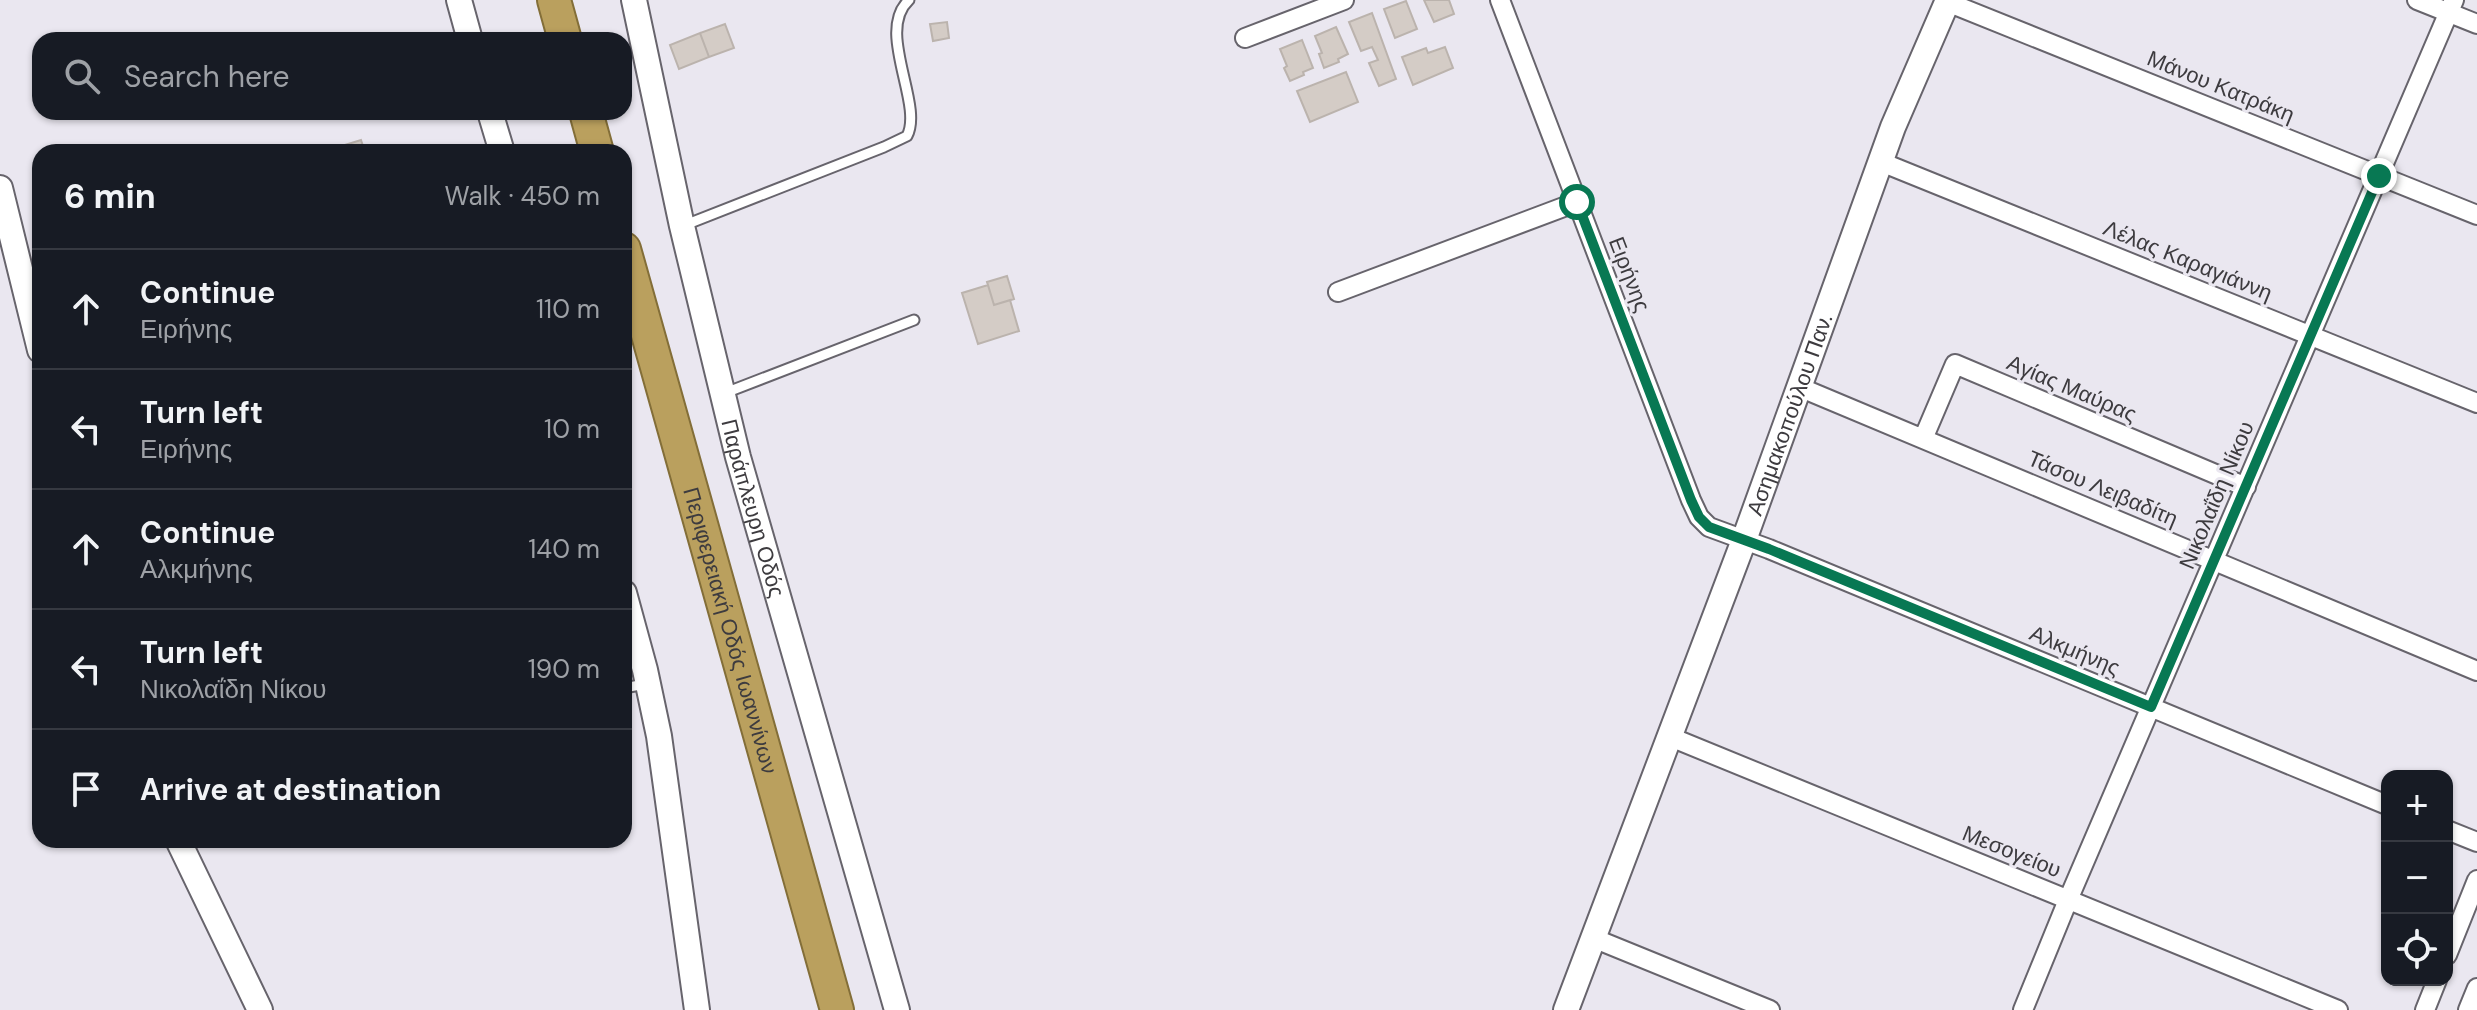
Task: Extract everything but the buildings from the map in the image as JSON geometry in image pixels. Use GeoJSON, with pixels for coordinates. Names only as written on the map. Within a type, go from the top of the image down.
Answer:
{"type":"FeatureCollection","features":[{"type":"Feature","properties":{"kind":"highway"},"geometry":{"type":"LineString","coordinates":[[554,0],[563,32]]}},
{"type":"Feature","properties":{"kind":"highway"},"geometry":{"type":"LineString","coordinates":[[588,120],[595,144]]}},
{"type":"Feature","properties":{"kind":"highway","name":"Περιφερειακή Οδός Ιωαννίνων"},"geometry":{"type":"LineString","coordinates":[[632,278],[837,1010]]}},
{"type":"Feature","properties":{"kind":"street"},"geometry":{"type":"LineString","coordinates":[[459,0],[468,32]]}},
{"type":"Feature","properties":{"kind":"street","name":"Παράπλευρη Οδός"},"geometry":{"type":"LineString","coordinates":[[634,0],[682,226],[742,472],[897,1010]]}},
{"type":"Feature","properties":{"kind":"street"},"geometry":{"type":"LineString","coordinates":[[1245,38],[1344,0]]}},
{"type":"Feature","properties":{"kind":"street","name":"Ειρήνης"},"geometry":{"type":"LineString","coordinates":[[1500,0],[1697,514],[1709,527],[1744,540]]}},
{"type":"Feature","properties":{"kind":"street"},"geometry":{"type":"LineString","coordinates":[[2417,0],[2451,6],[2477,24]]}},
{"type":"Feature","properties":{"kind":"street","name":"Ασημακοπούλου Παν."},"geometry":{"type":"LineString","coordinates":[[1566,1010],[1744,540],[1893,127],[1948,1]]}},
{"type":"Feature","properties":{"kind":"street","name":"Μάνου Κατράκη"},"geometry":{"type":"LineString","coordinates":[[1948,1],[2477,215]]}},
{"type":"Feature","properties":{"kind":"street","name":"Νικολαΐδη Νίκου"},"geometry":{"type":"LineString","coordinates":[[2023,1010],[2451,6]]}},
{"type":"Feature","properties":{"kind":"street"},"geometry":{"type":"LineString","coordinates":[[492,120],[500,144]]}},
{"type":"Feature","properties":{"kind":"street","name":"Λέλας Καραγιάννη"},"geometry":{"type":"LineString","coordinates":[[1881,162],[2477,403]]}},
{"type":"Feature","properties":{"kind":"street"},"geometry":{"type":"LineString","coordinates":[[0,188],[32,318]]}},
{"type":"Feature","properties":{"kind":"street"},"geometry":{"type":"LineString","coordinates":[[1338,292],[1577,202]]}},
{"type":"Feature","properties":{"kind":"street","name":"Αγίας Μαύρας"},"geometry":{"type":"LineString","coordinates":[[1923,439],[1955,364],[2246,487]]}},
{"type":"Feature","properties":{"kind":"street","name":"Τάσου Λειβαδίτη"},"geometry":{"type":"LineString","coordinates":[[1799,387],[2477,671]]}},
{"type":"Feature","properties":{"kind":"street","name":"Αλκμήνης"},"geometry":{"type":"LineString","coordinates":[[1744,540],[2381,803]]}},
{"type":"Feature","properties":{"kind":"street"},"geometry":{"type":"LineString","coordinates":[[632,655],[636,686],[665,776],[697,1010]]}},
{"type":"Feature","properties":{"kind":"street","name":"Μεσογείου"},"geometry":{"type":"LineString","coordinates":[[1668,736],[2338,1010]]}},
{"type":"Feature","properties":{"kind":"street"},"geometry":{"type":"LineString","coordinates":[[2453,832],[2477,842]]}},
{"type":"Feature","properties":{"kind":"street"},"geometry":{"type":"LineString","coordinates":[[182,848],[260,1010]]}},
{"type":"Feature","properties":{"kind":"street"},"geometry":{"type":"LineString","coordinates":[[2453,940],[2477,880]]}},
{"type":"Feature","properties":{"kind":"street"},"geometry":{"type":"LineString","coordinates":[[1593,938],[1770,1010]]}},
{"type":"Feature","properties":{"kind":"street"},"geometry":{"type":"LineString","coordinates":[[2429,1009],[2435,986]]}},
{"type":"Feature","properties":{"kind":"street"},"geometry":{"type":"LineString","coordinates":[[2468,1010],[2477,988]]}},
{"type":"Feature","properties":{"kind":"lane"},"geometry":{"type":"LineString","coordinates":[[682,226],[907,136],[911,122],[897,23],[900,12],[909,0]]}},
{"type":"Feature","properties":{"kind":"lane"},"geometry":{"type":"LineString","coordinates":[[722,394],[914,320]]}},
{"type":"Feature","properties":{"kind":"route"},"geometry":{"type":"LineString","coordinates":[[1577,202],[1691,500],[1704,523],[1714,530],[1769,549],[2151,707],[2379,176]]}}]}
